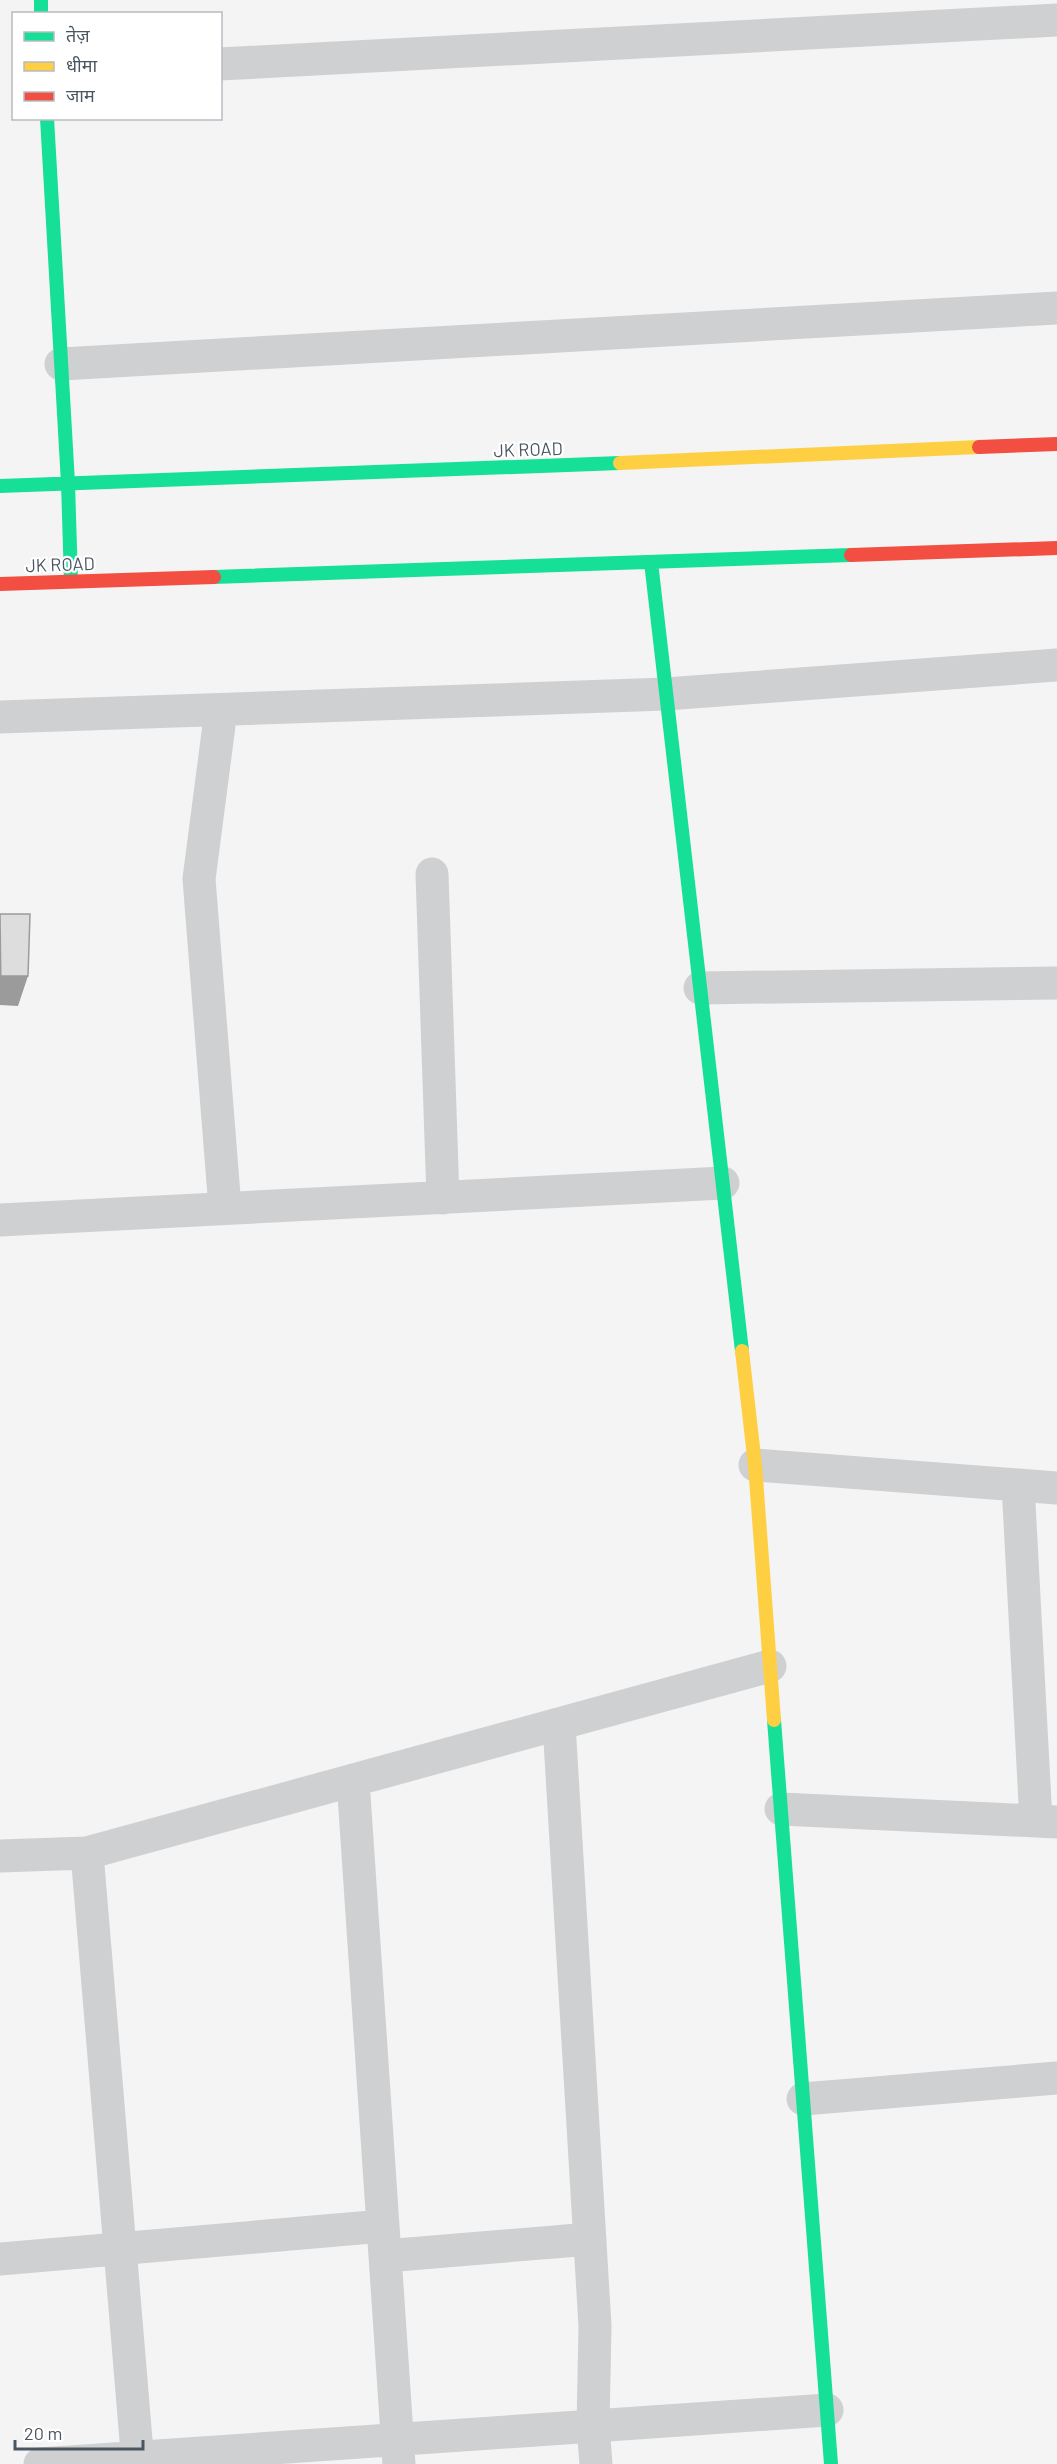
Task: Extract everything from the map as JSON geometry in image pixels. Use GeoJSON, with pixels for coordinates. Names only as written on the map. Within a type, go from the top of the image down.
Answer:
{"type":"FeatureCollection","features":[{"type":"Feature","properties":{"kind":"street"},"geometry":{"type":"LineString","coordinates":[[222,64],[1057,20]]}},
{"type":"Feature","properties":{"kind":"street"},"geometry":{"type":"LineString","coordinates":[[47,120],[68,483],[71,581]]}},
{"type":"Feature","properties":{"kind":"street"},"geometry":{"type":"LineString","coordinates":[[61,364],[1057,308]]}},
{"type":"Feature","properties":{"kind":"street","name":"JK ROAD"},"geometry":{"type":"LineString","coordinates":[[0,486],[1057,444]]}},
{"type":"Feature","properties":{"kind":"street","name":"JK ROAD"},"geometry":{"type":"LineString","coordinates":[[0,584],[1057,548]]}},
{"type":"Feature","properties":{"kind":"street"},"geometry":{"type":"LineString","coordinates":[[651,562],[755,1465],[831,2464]]}},
{"type":"Feature","properties":{"kind":"street"},"geometry":{"type":"LineString","coordinates":[[0,717],[666,694],[1057,665]]}},
{"type":"Feature","properties":{"kind":"street"},"geometry":{"type":"LineString","coordinates":[[221,710],[199,879],[225,1208]]}},
{"type":"Feature","properties":{"kind":"street"},"geometry":{"type":"LineString","coordinates":[[432,874],[443,1198]]}},
{"type":"Feature","properties":{"kind":"street"},"geometry":{"type":"LineString","coordinates":[[700,988],[1057,983]]}},
{"type":"Feature","properties":{"kind":"street"},"geometry":{"type":"LineString","coordinates":[[0,1220],[723,1184]]}},
{"type":"Feature","properties":{"kind":"street"},"geometry":{"type":"LineString","coordinates":[[755,1465],[1057,1488]]}},
{"type":"Feature","properties":{"kind":"street"},"geometry":{"type":"LineString","coordinates":[[782,1809],[1046,1821],[1018,1485]]}},
{"type":"Feature","properties":{"kind":"street"},"geometry":{"type":"LineString","coordinates":[[0,1856],[87,1854],[770,1666]]}},
{"type":"Feature","properties":{"kind":"street"},"geometry":{"type":"LineString","coordinates":[[559,1724],[595,2326],[593,2426],[596,2464]]}},
{"type":"Feature","properties":{"kind":"street"},"geometry":{"type":"LineString","coordinates":[[353,1780],[398,2452]]}},
{"type":"Feature","properties":{"kind":"street"},"geometry":{"type":"LineString","coordinates":[[87,1854],[138,2461]]}},
{"type":"Feature","properties":{"kind":"street"},"geometry":{"type":"LineString","coordinates":[[804,2099],[1056,2086]]}},
{"type":"Feature","properties":{"kind":"street"},"geometry":{"type":"LineString","coordinates":[[0,2259],[120,2249],[384,2241],[590,2239]]}},
{"type":"Feature","properties":{"kind":"street"},"geometry":{"type":"LineString","coordinates":[[40,2464],[398,2452],[593,2426],[827,2410]]}},
{"type":"Feature","properties":{"kind":"building"},"geometry":{"type":"Polygon","coordinates":[[[0,914],[30,914],[28,976],[1,976],[1,993],[0,914]]]}},
{"type":"Feature","properties":{"kind":"traffic: fast"},"geometry":{"type":"LineString","coordinates":[[41,0],[41,12]]}},
{"type":"Feature","properties":{"kind":"traffic: fast"},"geometry":{"type":"LineString","coordinates":[[47,120],[68,483],[71,581]]}},
{"type":"Feature","properties":{"kind":"traffic: fast"},"geometry":{"type":"LineString","coordinates":[[0,486],[620,463]]}},
{"type":"Feature","properties":{"kind":"traffic: fast"},"geometry":{"type":"LineString","coordinates":[[214,577],[851,555]]}},
{"type":"Feature","properties":{"kind":"traffic: fast"},"geometry":{"type":"LineString","coordinates":[[651,562],[742,1351]]}},
{"type":"Feature","properties":{"kind":"traffic: fast"},"geometry":{"type":"LineString","coordinates":[[774,1720],[831,2464]]}},
{"type":"Feature","properties":{"kind":"traffic: slow"},"geometry":{"type":"LineString","coordinates":[[620,463],[979,447]]}},
{"type":"Feature","properties":{"kind":"traffic: slow"},"geometry":{"type":"LineString","coordinates":[[742,1351],[755,1465],[774,1720]]}},
{"type":"Feature","properties":{"kind":"traffic: jam"},"geometry":{"type":"LineString","coordinates":[[979,447],[1057,444]]}},
{"type":"Feature","properties":{"kind":"traffic: jam"},"geometry":{"type":"LineString","coordinates":[[851,555],[1057,548]]}},
{"type":"Feature","properties":{"kind":"traffic: jam"},"geometry":{"type":"LineString","coordinates":[[0,584],[214,577]]}}]}
